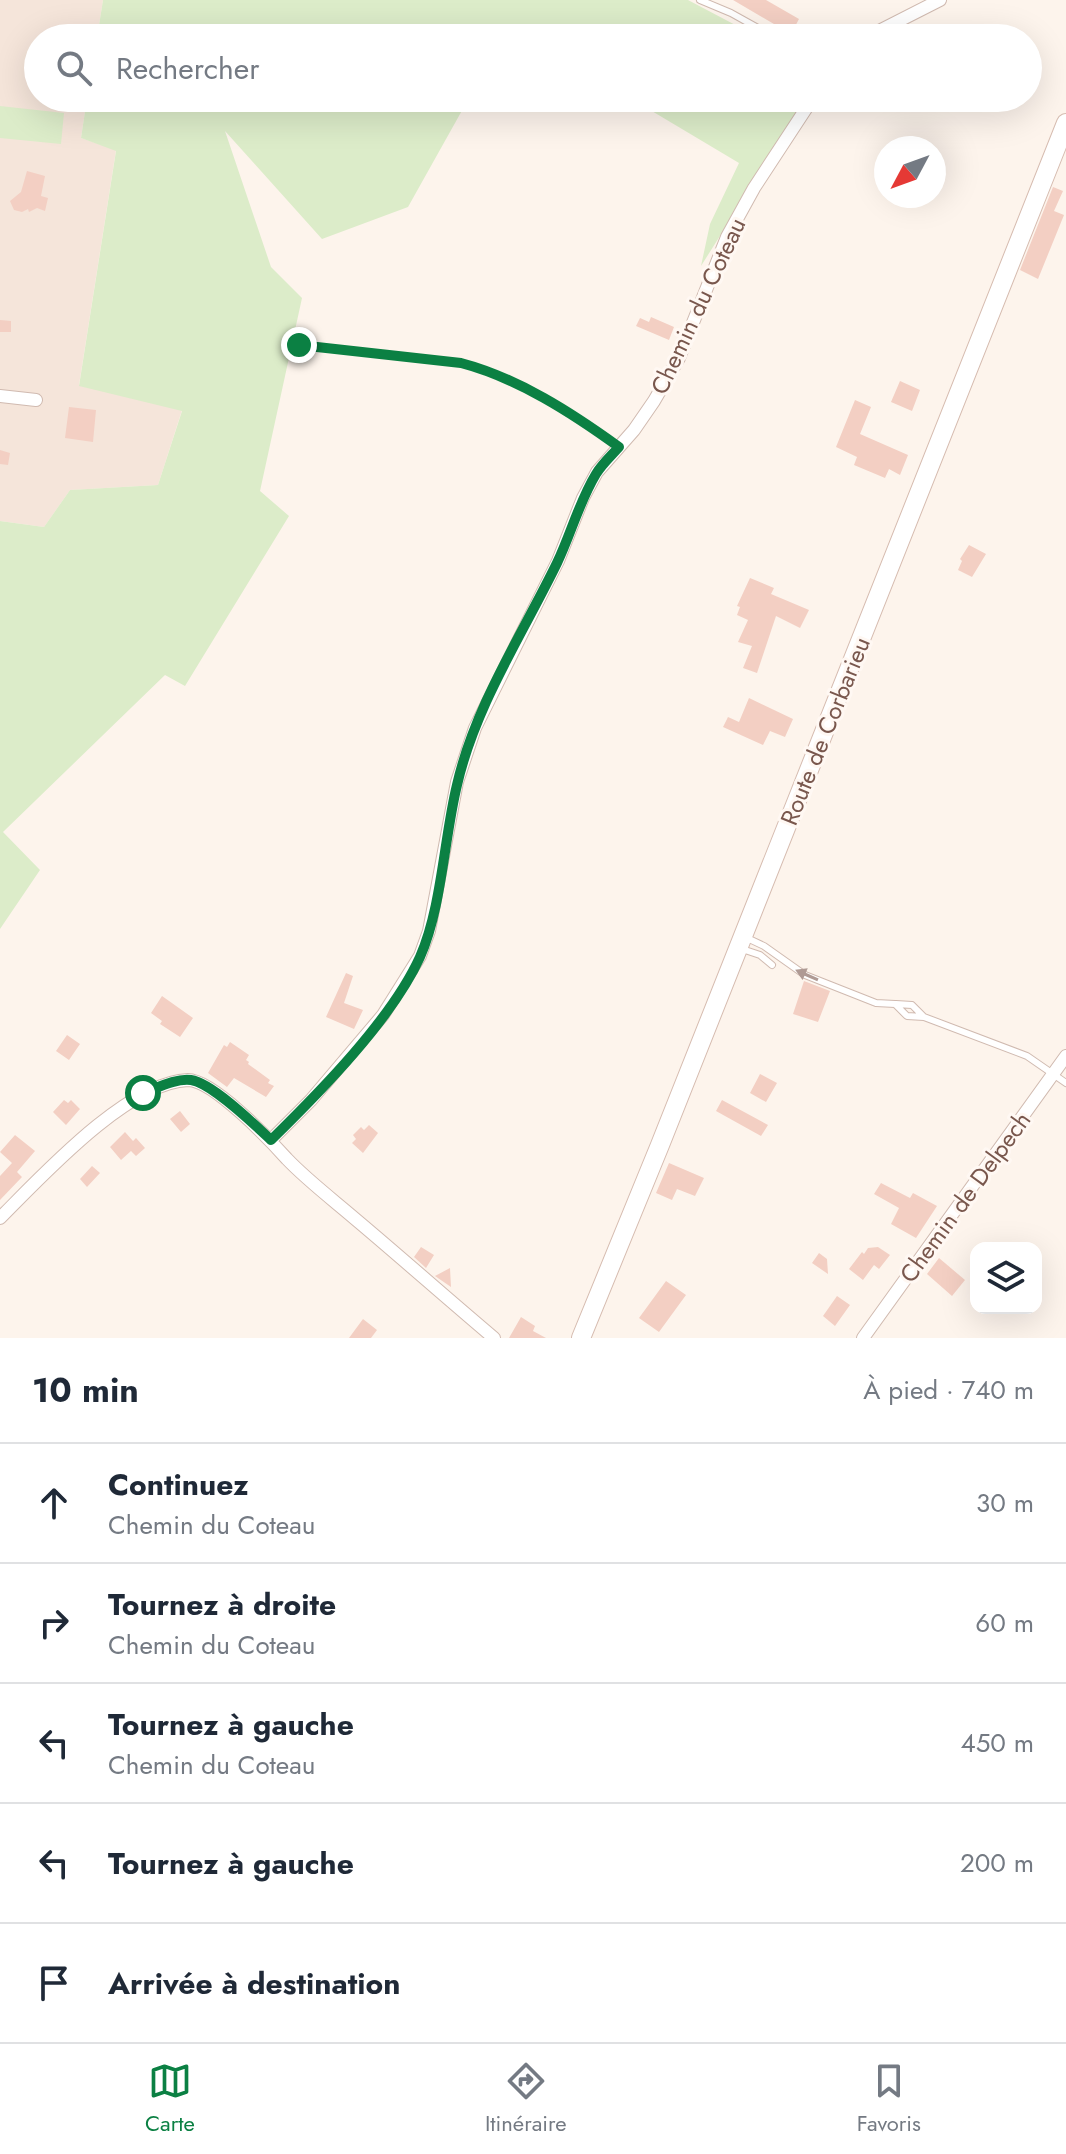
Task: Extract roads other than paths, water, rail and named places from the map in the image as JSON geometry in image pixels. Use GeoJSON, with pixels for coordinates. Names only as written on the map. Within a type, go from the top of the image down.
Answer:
{"type":"FeatureCollection","features":[{"type":"Feature","properties":{"kind":"main road","name":"Route de Corbarieu"},"geometry":{"type":"LineString","coordinates":[[581,1338],[1066,123]]}},
{"type":"Feature","properties":{"kind":"street"},"geometry":{"type":"LineString","coordinates":[[893,24],[940,0]]}},
{"type":"Feature","properties":{"kind":"street","name":"Chemin du Coteau"},"geometry":{"type":"LineString","coordinates":[[271,1140],[311,1100],[383,1015],[420,956],[429,931],[457,782],[475,728],[558,561],[583,498],[597,472],[654,401],[679,358],[727,237],[754,188],[804,112]]}},
{"type":"Feature","properties":{"kind":"street"},"geometry":{"type":"LineString","coordinates":[[0,396],[36,400]]}},
{"type":"Feature","properties":{"kind":"street","name":"Chemin de Delpech"},"geometry":{"type":"LineString","coordinates":[[863,1338],[1066,1056]]}},
{"type":"Feature","properties":{"kind":"street"},"geometry":{"type":"LineString","coordinates":[[0,1218],[72,1146],[143,1093],[167,1084],[192,1080],[221,1096],[307,1177],[494,1338]]}},
{"type":"Feature","properties":{"kind":"lane"},"geometry":{"type":"LineString","coordinates":[[700,0],[751,24]]}},
{"type":"Feature","properties":{"kind":"lane"},"geometry":{"type":"LineString","coordinates":[[741,942],[772,965]]}},
{"type":"Feature","properties":{"kind":"lane"},"geometry":{"type":"LineString","coordinates":[[741,942],[764,946],[805,975],[876,1003],[912,1005],[924,1017]]}},
{"type":"Feature","properties":{"kind":"lane"},"geometry":{"type":"LineString","coordinates":[[895,1004],[907,1016],[924,1017],[1027,1056],[1066,1083]]}}]}
